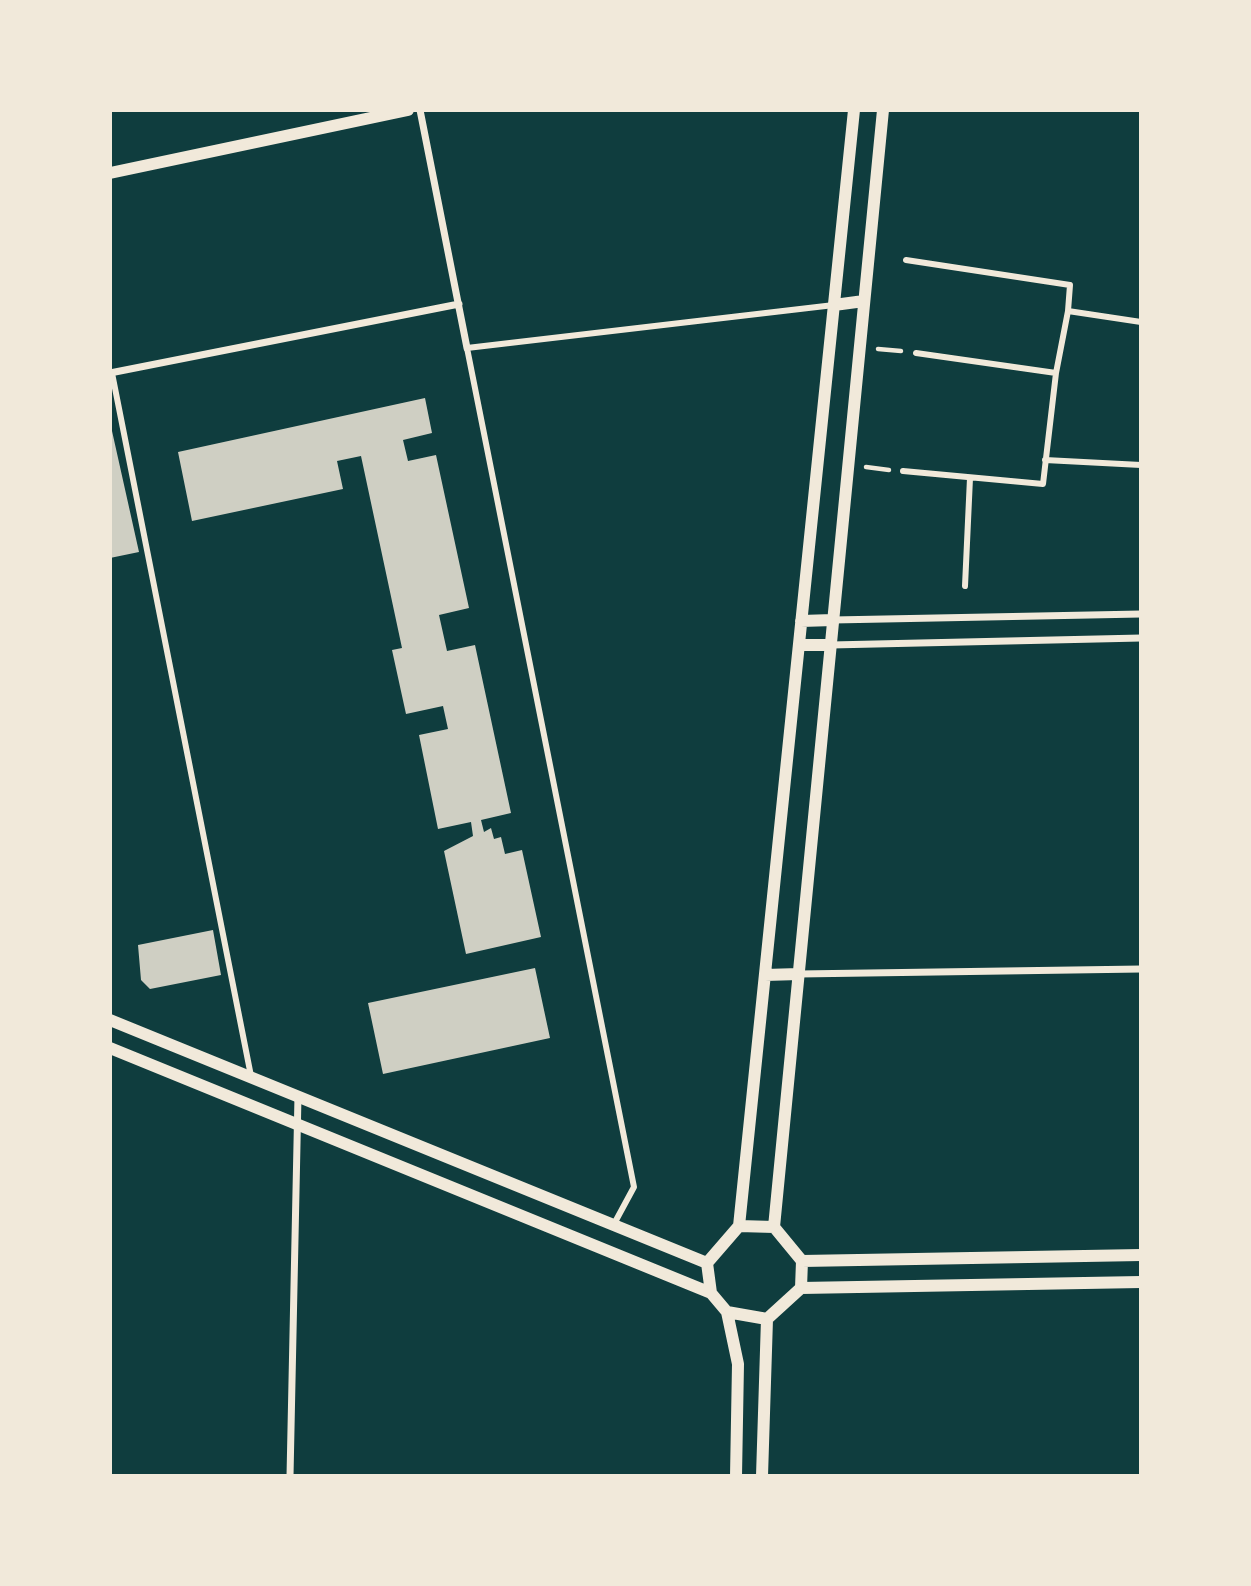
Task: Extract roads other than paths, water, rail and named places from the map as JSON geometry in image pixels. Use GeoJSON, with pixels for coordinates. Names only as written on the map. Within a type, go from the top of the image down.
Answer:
{"type":"FeatureCollection","features":[{"type":"Feature","properties":{"kind":"street"},"geometry":{"type":"LineString","coordinates":[[110,173],[408,110]]}},
{"type":"Feature","properties":{"kind":"street"},"geometry":{"type":"LineString","coordinates":[[420,110],[634,1187],[613,1226]]}},
{"type":"Feature","properties":{"kind":"street"},"geometry":{"type":"LineString","coordinates":[[711,1293],[707,1263],[739,1226],[854,110]]}},
{"type":"Feature","properties":{"kind":"street"},"geometry":{"type":"LineString","coordinates":[[801,1287],[802,1261],[774,1227],[883,110]]}},
{"type":"Feature","properties":{"kind":"street"},"geometry":{"type":"LineString","coordinates":[[903,471],[1043,484],[1056,373],[1068,311],[1069,285],[906,260]]}},
{"type":"Feature","properties":{"kind":"street"},"geometry":{"type":"LineString","coordinates":[[467,348],[864,301]]}},
{"type":"Feature","properties":{"kind":"street"},"geometry":{"type":"LineString","coordinates":[[252,1077],[111,373],[459,304]]}},
{"type":"Feature","properties":{"kind":"street"},"geometry":{"type":"LineString","coordinates":[[1068,311],[1141,322]]}},
{"type":"Feature","properties":{"kind":"street"},"geometry":{"type":"LineString","coordinates":[[916,353],[1056,373]]}},
{"type":"Feature","properties":{"kind":"street"},"geometry":{"type":"LineString","coordinates":[[1045,460],[1141,465]]}},
{"type":"Feature","properties":{"kind":"street"},"geometry":{"type":"LineString","coordinates":[[965,586],[970,478]]}},
{"type":"Feature","properties":{"kind":"street"},"geometry":{"type":"LineString","coordinates":[[801,621],[1141,614]]}},
{"type":"Feature","properties":{"kind":"street"},"geometry":{"type":"LineString","coordinates":[[799,645],[1141,638]]}},
{"type":"Feature","properties":{"kind":"street"},"geometry":{"type":"LineString","coordinates":[[765,975],[1141,969]]}},
{"type":"Feature","properties":{"kind":"street"},"geometry":{"type":"LineString","coordinates":[[110,1020],[707,1263]]}},
{"type":"Feature","properties":{"kind":"street"},"geometry":{"type":"LineString","coordinates":[[110,1048],[711,1293],[727,1312],[738,1364],[736,1476]]}},
{"type":"Feature","properties":{"kind":"street"},"geometry":{"type":"LineString","coordinates":[[287,1475],[298,1096]]}},
{"type":"Feature","properties":{"kind":"street"},"geometry":{"type":"LineString","coordinates":[[739,1226],[774,1227]]}},
{"type":"Feature","properties":{"kind":"street"},"geometry":{"type":"LineString","coordinates":[[802,1261],[1141,1255]]}},
{"type":"Feature","properties":{"kind":"street"},"geometry":{"type":"LineString","coordinates":[[762,1476],[767,1319],[801,1287],[1141,1282]]}},
{"type":"Feature","properties":{"kind":"street"},"geometry":{"type":"LineString","coordinates":[[727,1312],[767,1319]]}}]}
